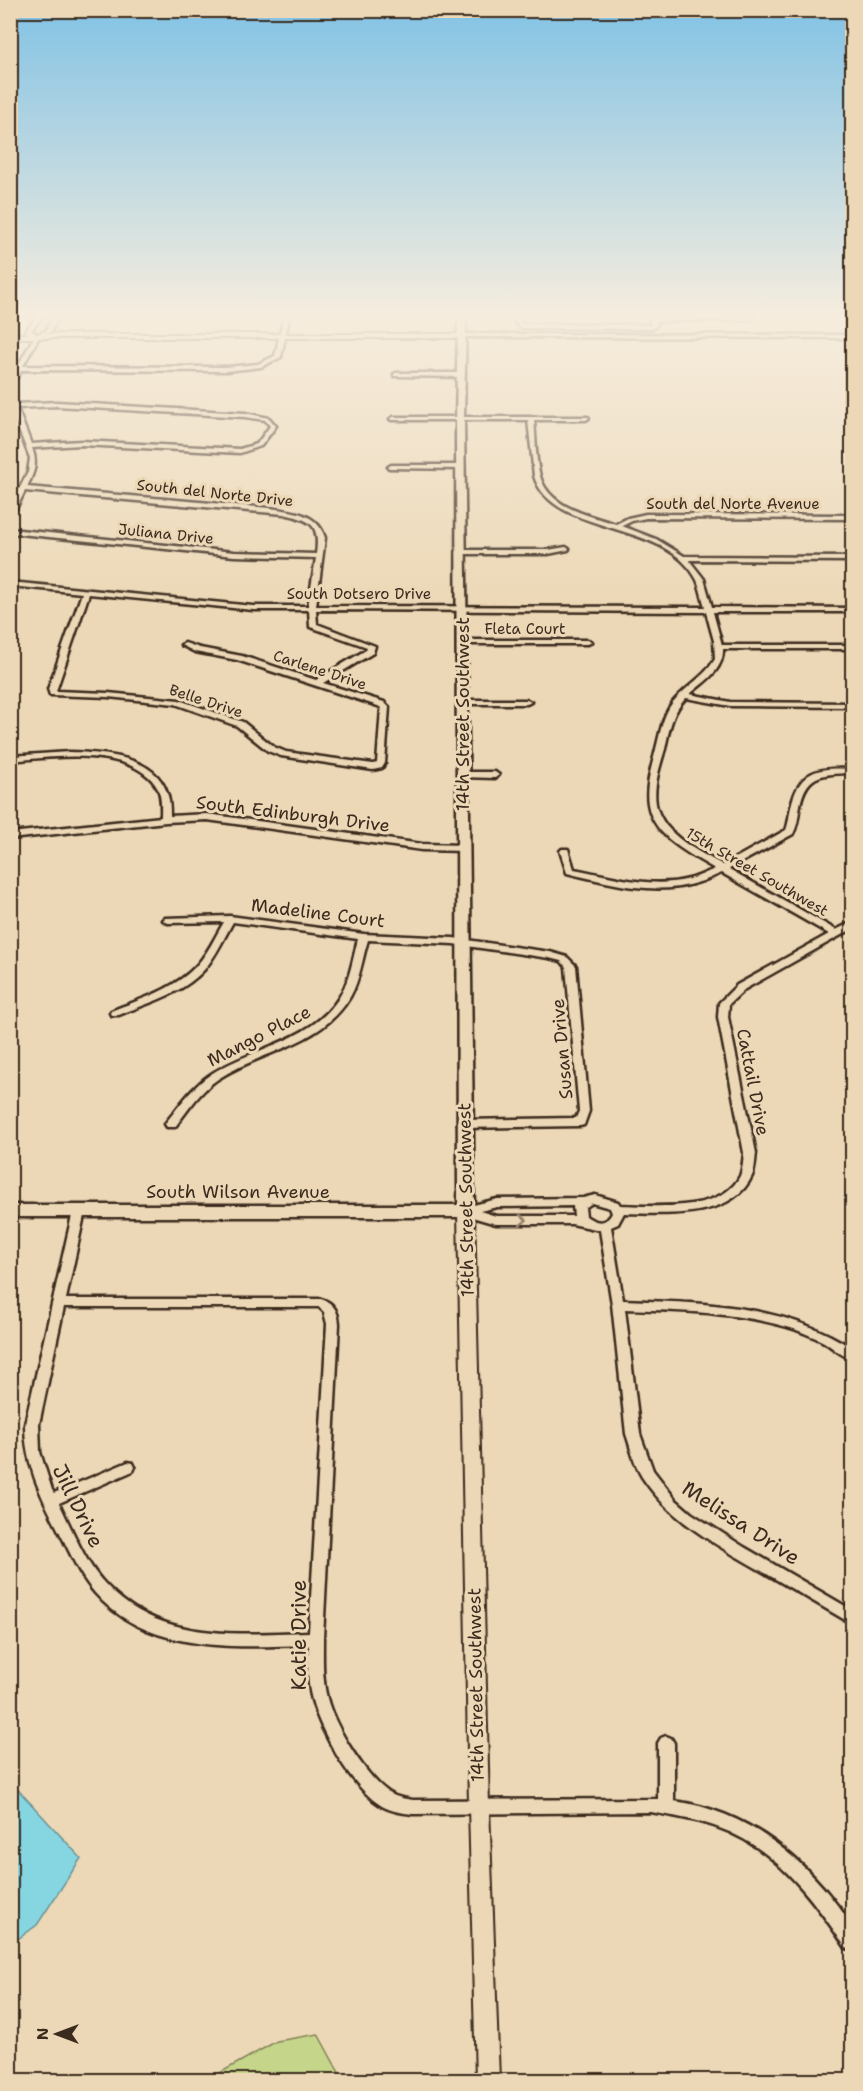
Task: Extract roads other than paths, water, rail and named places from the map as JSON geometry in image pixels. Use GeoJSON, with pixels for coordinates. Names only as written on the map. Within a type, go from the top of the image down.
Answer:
{"type":"FeatureCollection","features":[{"type":"Feature","properties":{"kind":"main road","name":"14th Street Southwest"},"geometry":{"type":"LineString","coordinates":[[460,412],[466,1211]]}},
{"type":"Feature","properties":{"kind":"main road","name":"South Wilson Avenue"},"geometry":{"type":"LineString","coordinates":[[10,1211],[466,1211]]}},
{"type":"Feature","properties":{"kind":"street"},"geometry":{"type":"LineString","coordinates":[[10,515],[33,465],[29,446],[15,412]]}},
{"type":"Feature","properties":{"kind":"street"},"geometry":{"type":"LineString","coordinates":[[29,446],[81,442],[220,452],[240,451],[263,442],[273,426],[267,419],[246,415],[187,412]]}},
{"type":"Feature","properties":{"kind":"street"},"geometry":{"type":"LineString","coordinates":[[531,418],[538,481],[543,490],[554,502],[566,509],[651,540],[682,558],[699,578],[719,647],[852,647]]}},
{"type":"Feature","properties":{"kind":"street"},"geometry":{"type":"LineString","coordinates":[[393,419],[586,418]]}},
{"type":"Feature","properties":{"kind":"street"},"geometry":{"type":"LineString","coordinates":[[391,466],[461,466]]}},
{"type":"Feature","properties":{"kind":"street","name":"South del Norte Drive"},"geometry":{"type":"LineString","coordinates":[[23,489],[291,513],[308,520],[319,528],[322,538],[312,607]]}},
{"type":"Feature","properties":{"kind":"street","name":"South del Norte Avenue"},"geometry":{"type":"LineString","coordinates":[[616,526],[630,519],[646,516],[852,517]]}},
{"type":"Feature","properties":{"kind":"street","name":"Juliana Drive"},"geometry":{"type":"LineString","coordinates":[[10,531],[234,554],[320,556]]}},
{"type":"Feature","properties":{"kind":"street"},"geometry":{"type":"LineString","coordinates":[[461,552],[548,552],[566,549]]}},
{"type":"Feature","properties":{"kind":"street"},"geometry":{"type":"LineString","coordinates":[[682,558],[852,559]]}},
{"type":"Feature","properties":{"kind":"street","name":"South Dotsero Drive"},"geometry":{"type":"LineString","coordinates":[[10,584],[253,608],[852,610]]}},
{"type":"Feature","properties":{"kind":"street","name":"Belle Drive"},"geometry":{"type":"LineString","coordinates":[[86,592],[52,689],[55,694],[108,694],[170,701],[240,724],[277,752],[376,767]]}},
{"type":"Feature","properties":{"kind":"street"},"geometry":{"type":"LineString","coordinates":[[312,607],[315,627],[371,646],[370,651],[317,683]]}},
{"type":"Feature","properties":{"kind":"street","name":"Fleta Court"},"geometry":{"type":"LineString","coordinates":[[462,642],[588,642]]}},
{"type":"Feature","properties":{"kind":"street","name":"Carlene Drive"},"geometry":{"type":"LineString","coordinates":[[185,645],[198,650],[239,658],[384,706],[381,763],[376,767]]}},
{"type":"Feature","properties":{"kind":"street","name":"15th Street Southwest"},"geometry":{"type":"LineString","coordinates":[[719,647],[717,663],[671,711],[651,786],[652,807],[660,824],[672,838],[689,850],[837,934]]}},
{"type":"Feature","properties":{"kind":"street"},"geometry":{"type":"LineString","coordinates":[[684,695],[730,704],[852,705]]}},
{"type":"Feature","properties":{"kind":"street"},"geometry":{"type":"LineString","coordinates":[[462,702],[527,702]]}},
{"type":"Feature","properties":{"kind":"street"},"geometry":{"type":"LineString","coordinates":[[10,759],[81,755],[123,761],[145,771],[160,786],[166,819]]}},
{"type":"Feature","properties":{"kind":"street"},"geometry":{"type":"LineString","coordinates":[[565,852],[570,871],[641,885],[679,884],[694,881],[790,832],[799,788],[807,778],[826,772],[852,771]]}},
{"type":"Feature","properties":{"kind":"street"},"geometry":{"type":"LineString","coordinates":[[463,775],[495,774]]}},
{"type":"Feature","properties":{"kind":"street","name":"South Edinburgh Drive"},"geometry":{"type":"LineString","coordinates":[[10,836],[166,819],[207,817],[422,847],[464,848]]}},
{"type":"Feature","properties":{"kind":"street"},"geometry":{"type":"LineString","coordinates":[[115,1013],[170,990],[194,974],[208,958],[230,919]]}},
{"type":"Feature","properties":{"kind":"street","name":"Madeline Court"},"geometry":{"type":"LineString","coordinates":[[168,920],[230,919],[364,937],[464,943]]}},
{"type":"Feature","properties":{"kind":"street","name":"Cattail Drive"},"geometry":{"type":"LineString","coordinates":[[617,1209],[705,1207],[720,1202],[742,1185],[749,1173],[750,1153],[723,1017],[724,1003],[741,987],[852,925]]}},
{"type":"Feature","properties":{"kind":"street","name":"Mango Place"},"geometry":{"type":"LineString","coordinates":[[171,1124],[199,1090],[214,1077],[305,1034],[328,1018],[347,991],[364,937]]}},
{"type":"Feature","properties":{"kind":"street","name":"Susan Drive"},"geometry":{"type":"LineString","coordinates":[[464,943],[550,955],[568,962],[584,1112],[580,1122],[570,1124],[464,1124]]}},
{"type":"Feature","properties":{"kind":"street"},"geometry":{"type":"LineString","coordinates":[[603,1199],[617,1209],[615,1221],[598,1226],[584,1222],[578,1212],[583,1202],[589,1200],[603,1199]]}},
{"type":"Feature","properties":{"kind":"street","name":"South Wilson Avenue"},"geometry":{"type":"LineString","coordinates":[[466,1211],[497,1203],[583,1202]]}},
{"type":"Feature","properties":{"kind":"street","name":"Jill Drive"},"geometry":{"type":"LineString","coordinates":[[79,1211],[32,1424],[31,1443],[36,1470],[89,1574],[100,1590],[124,1612],[160,1629],[205,1639],[316,1638]]}},
{"type":"Feature","properties":{"kind":"street","name":"South Wilson Avenue"},"geometry":{"type":"LineString","coordinates":[[466,1211],[496,1220],[584,1222]]}},
{"type":"Feature","properties":{"kind":"street","name":"14th Street Southwest"},"geometry":{"type":"LineString","coordinates":[[466,1211],[479,1806],[488,2080]]}},
{"type":"Feature","properties":{"kind":"street","name":"Melissa Drive"},"geometry":{"type":"LineString","coordinates":[[605,1225],[618,1304],[633,1434],[639,1454],[658,1490],[687,1517],[852,1617]]}},
{"type":"Feature","properties":{"kind":"street","name":"Katie Drive"},"geometry":{"type":"LineString","coordinates":[[59,1304],[321,1303],[328,1306],[332,1312],[316,1638],[316,1681],[332,1733],[366,1781],[378,1793],[399,1806],[666,1806],[707,1815],[771,1847],[797,1868],[852,1942]]}},
{"type":"Feature","properties":{"kind":"street"},"geometry":{"type":"LineString","coordinates":[[618,1304],[719,1309],[745,1313],[793,1325],[834,1341],[852,1354]]}},
{"type":"Feature","properties":{"kind":"street"},"geometry":{"type":"LineString","coordinates":[[50,1501],[128,1467]]}},
{"type":"Feature","properties":{"kind":"street"},"geometry":{"type":"LineString","coordinates":[[666,1743],[666,1806]]}},
{"type":"Feature","properties":{"kind":"water"},"geometry":{"type":"Polygon","coordinates":[[[10,1781],[81,1858],[37,1925],[11,1944],[10,1781]]]}}]}
